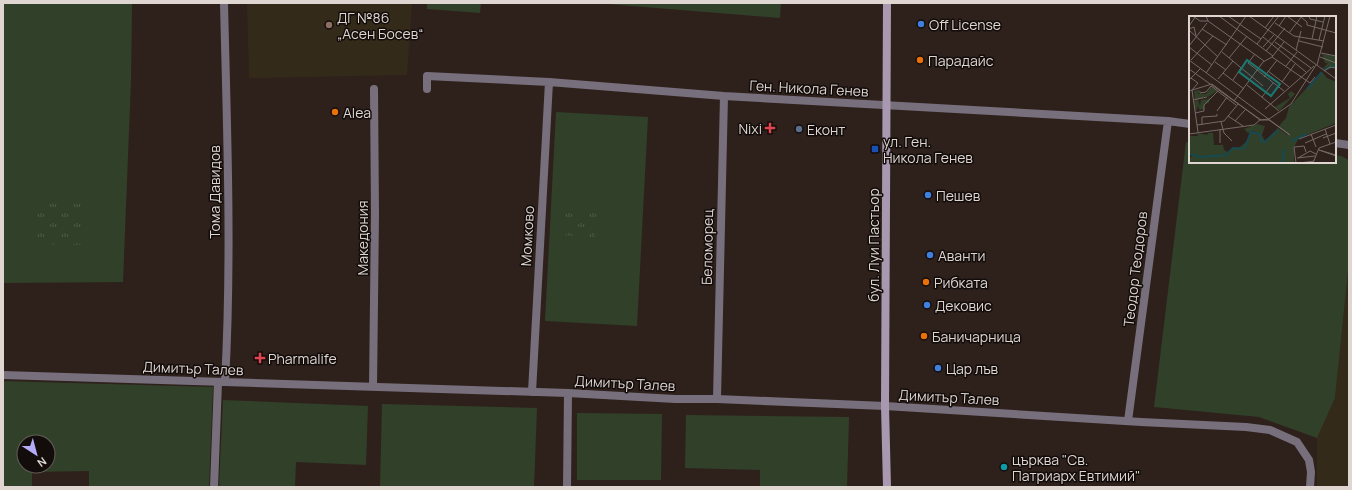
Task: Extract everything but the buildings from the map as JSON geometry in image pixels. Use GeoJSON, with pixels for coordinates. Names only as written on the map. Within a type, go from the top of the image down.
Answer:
{"type":"FeatureCollection","features":[{"type":"Feature","properties":{"kind":"street","name":"Тома Давидов"},"geometry":{"type":"LineString","coordinates":[[214,487],[228,322],[227,126],[224,3]]}},
{"type":"Feature","properties":{"kind":"street","name":"бул. Луи Пастьор"},"geometry":{"type":"LineString","coordinates":[[887,3],[885,406],[887,487]]}},
{"type":"Feature","properties":{"kind":"street","name":"Ген. Никола Генев"},"geometry":{"type":"LineString","coordinates":[[427,89],[427,76],[549,82],[724,96],[1168,121],[1189,124]]}},
{"type":"Feature","properties":{"kind":"street","name":"Момково"},"geometry":{"type":"LineString","coordinates":[[532,392],[549,82]]}},
{"type":"Feature","properties":{"kind":"street","name":"Македония"},"geometry":{"type":"LineString","coordinates":[[373,387],[375,215],[374,90]]}},
{"type":"Feature","properties":{"kind":"street","name":"Беломорец"},"geometry":{"type":"LineString","coordinates":[[717,399],[724,96]]}},
{"type":"Feature","properties":{"kind":"street","name":"Теодор Теодоров"},"geometry":{"type":"LineString","coordinates":[[1128,421],[1168,121]]}},
{"type":"Feature","properties":{"kind":"street"},"geometry":{"type":"LineString","coordinates":[[1336,143],[1349,145]]}},
{"type":"Feature","properties":{"kind":"street","name":"Димитър Талев"},"geometry":{"type":"LineString","coordinates":[[3,374],[568,393],[674,399],[717,399],[885,406],[1246,427],[1270,430],[1297,442],[1309,460],[1311,472],[1310,487]]}},
{"type":"Feature","properties":{"kind":"street"},"geometry":{"type":"LineString","coordinates":[[568,393],[568,487]]}},
{"type":"Feature","properties":{"kind":"shaded area","name":"ДГ №86 „Асен Босев“"},"geometry":{"type":"Polygon","coordinates":[[[247,3],[412,3],[407,75],[249,78],[247,3]]]}},
{"type":"Feature","properties":{"kind":"shaded area"},"geometry":{"type":"Polygon","coordinates":[[[1349,262],[1349,487],[1317,487],[1317,438],[1335,398],[1349,262]]]}},
{"type":"Feature","properties":{"kind":"green space"},"geometry":{"type":"Polygon","coordinates":[[[3,3],[132,3],[131,80],[123,282],[3,283],[3,3]]]}},
{"type":"Feature","properties":{"kind":"green space"},"geometry":{"type":"Polygon","coordinates":[[[427,3],[481,3],[480,13],[427,9],[427,3]]]}},
{"type":"Feature","properties":{"kind":"green space"},"geometry":{"type":"Polygon","coordinates":[[[595,3],[781,3],[780,18],[595,3]]]}},
{"type":"Feature","properties":{"kind":"green space"},"geometry":{"type":"Polygon","coordinates":[[[556,112],[648,117],[637,326],[545,321],[556,112]]]}},
{"type":"Feature","properties":{"kind":"green space"},"geometry":{"type":"Polygon","coordinates":[[[1186,142],[1189,143],[1189,163],[1336,163],[1336,155],[1349,160],[1349,262],[1335,398],[1317,438],[1259,417],[1154,407],[1186,142]]]}},
{"type":"Feature","properties":{"kind":"green space"},"geometry":{"type":"Polygon","coordinates":[[[34,203],[82,204],[81,245],[34,244],[34,203]]]}},
{"type":"Feature","properties":{"kind":"green space"},"geometry":{"type":"Polygon","coordinates":[[[562,210],[597,213],[595,238],[560,235],[562,210]]]}},
{"type":"Feature","properties":{"kind":"green space"},"geometry":{"type":"Polygon","coordinates":[[[3,381],[213,387],[209,487],[89,487],[89,471],[56,472],[56,434],[16,434],[16,474],[32,474],[32,487],[3,487],[3,381]]]}},
{"type":"Feature","properties":{"kind":"green space"},"geometry":{"type":"Polygon","coordinates":[[[223,400],[368,406],[366,465],[296,462],[295,487],[219,487],[223,400]]]}},
{"type":"Feature","properties":{"kind":"green space"},"geometry":{"type":"Polygon","coordinates":[[[382,404],[537,408],[534,487],[380,487],[382,404]]]}},
{"type":"Feature","properties":{"kind":"green space"},"geometry":{"type":"Polygon","coordinates":[[[577,413],[662,414],[661,480],[577,480],[577,413]]]}},
{"type":"Feature","properties":{"kind":"green space"},"geometry":{"type":"Polygon","coordinates":[[[686,415],[849,417],[847,487],[760,487],[760,470],[685,468],[686,415]]]}},
{"type":"Feature","properties":{"kind":"place","name":"Off License"},"geometry":{"type":"Point","coordinates":[921,24]}},
{"type":"Feature","properties":{"kind":"place","name":"ДГ №86 „Асен Босев“"},"geometry":{"type":"Point","coordinates":[329,25]}},
{"type":"Feature","properties":{"kind":"place","name":"Парадайс"},"geometry":{"type":"Point","coordinates":[920,60]}},
{"type":"Feature","properties":{"kind":"place","name":"Alea"},"geometry":{"type":"Point","coordinates":[335,112]}},
{"type":"Feature","properties":{"kind":"place","name":"Nixi"},"geometry":{"type":"Point","coordinates":[770,128]}},
{"type":"Feature","properties":{"kind":"place","name":"Еконт"},"geometry":{"type":"Point","coordinates":[799,129]}},
{"type":"Feature","properties":{"kind":"place","name":"ул. Ген. Никола Генев"},"geometry":{"type":"Point","coordinates":[875,149]}},
{"type":"Feature","properties":{"kind":"place","name":"Пешев"},"geometry":{"type":"Point","coordinates":[928,195]}},
{"type":"Feature","properties":{"kind":"place","name":"Аванти"},"geometry":{"type":"Point","coordinates":[930,255]}},
{"type":"Feature","properties":{"kind":"place","name":"Рибката"},"geometry":{"type":"Point","coordinates":[926,282]}},
{"type":"Feature","properties":{"kind":"place","name":"Дековис"},"geometry":{"type":"Point","coordinates":[927,305]}},
{"type":"Feature","properties":{"kind":"place","name":"Баничарница"},"geometry":{"type":"Point","coordinates":[924,336]}},
{"type":"Feature","properties":{"kind":"place","name":"Pharmalife"},"geometry":{"type":"Point","coordinates":[260,358]}},
{"type":"Feature","properties":{"kind":"place","name":"Цар лъв"},"geometry":{"type":"Point","coordinates":[938,368]}},
{"type":"Feature","properties":{"kind":"place","name":"църква \"Св. Патриарх Евтимий\""},"geometry":{"type":"Point","coordinates":[1004,467]}}]}
